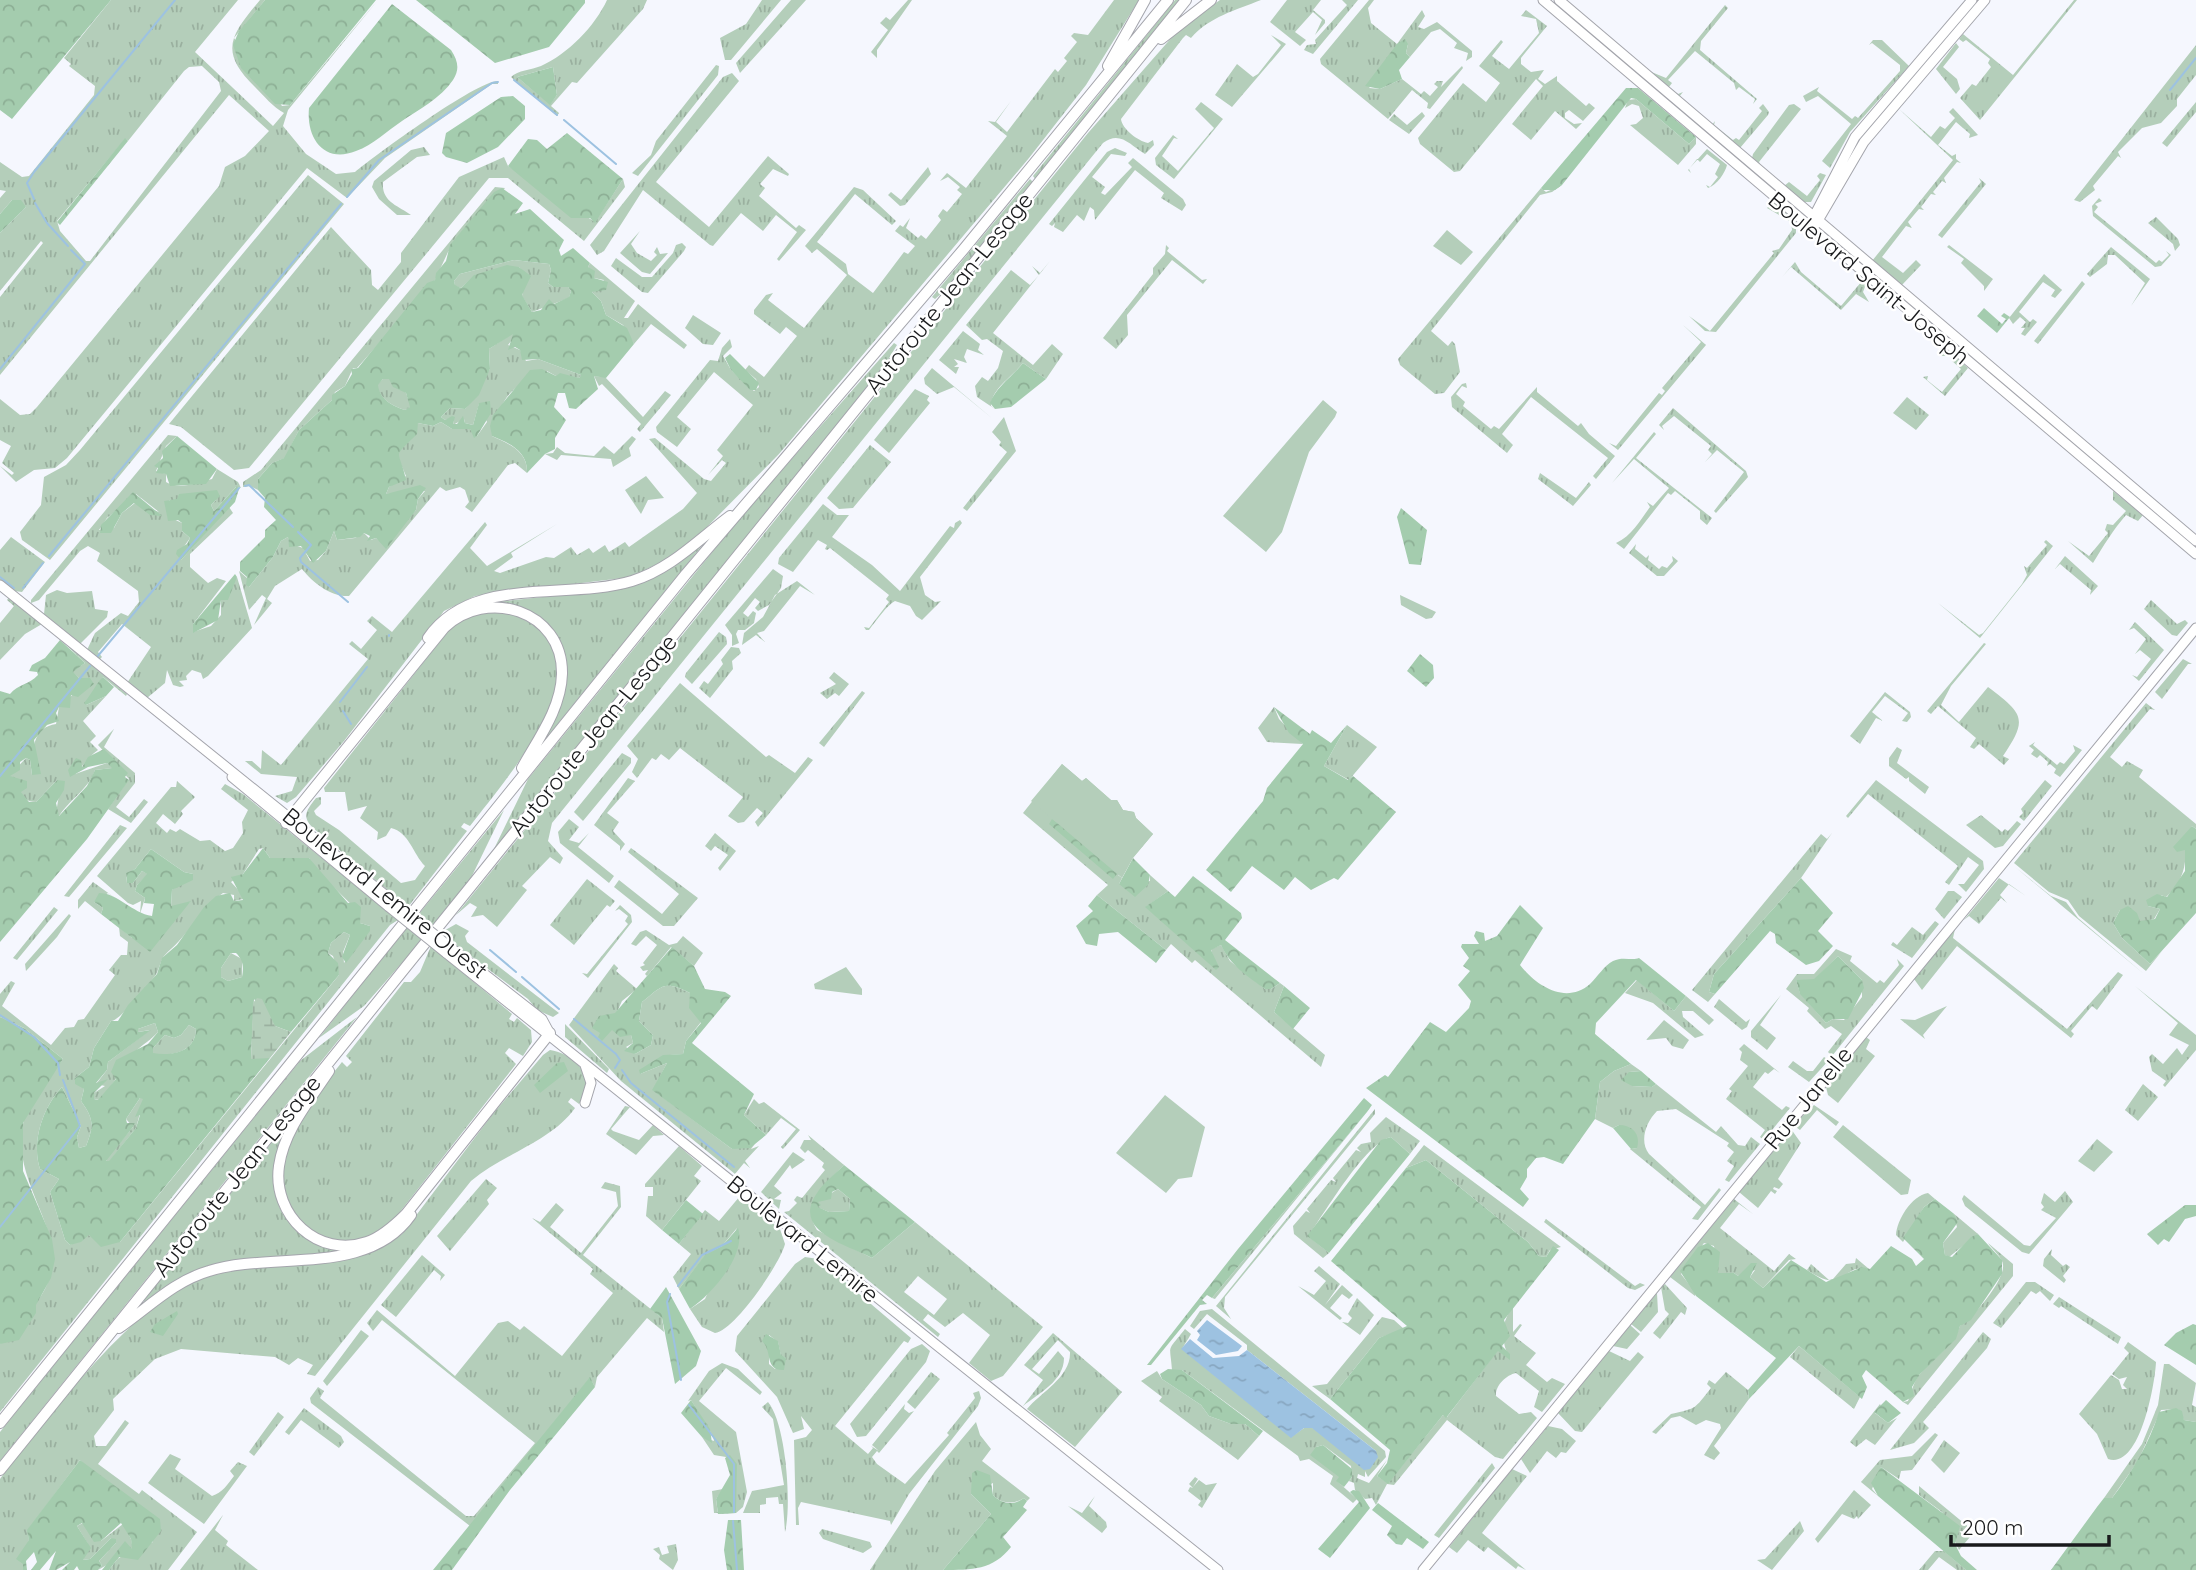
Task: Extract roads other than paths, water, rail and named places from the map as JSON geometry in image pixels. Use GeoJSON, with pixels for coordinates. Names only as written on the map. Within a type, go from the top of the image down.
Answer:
{"type":"FeatureCollection","features":[{"type":"Feature","properties":{"kind":"highway"},"geometry":{"type":"LineString","coordinates":[[1088,99],[1145,0]]}},
{"type":"Feature","properties":{"kind":"highway","name":"Autoroute Jean-Lesage"},"geometry":{"type":"LineString","coordinates":[[0,1423],[744,505],[972,240],[1168,0]]}},
{"type":"Feature","properties":{"kind":"highway","name":"Autoroute Jean-Lesage"},"geometry":{"type":"LineString","coordinates":[[0,1470],[1186,0]]}},
{"type":"Feature","properties":{"kind":"highway"},"geometry":{"type":"LineString","coordinates":[[1140,58],[1211,0]]}},
{"type":"Feature","properties":{"kind":"highway"},"geometry":{"type":"LineString","coordinates":[[397,683],[436,626],[461,607],[482,600],[610,585],[639,578],[678,557],[744,505]]}},
{"type":"Feature","properties":{"kind":"highway"},"geometry":{"type":"LineString","coordinates":[[288,820],[444,628],[470,611],[490,606],[511,608],[532,617],[544,628],[561,660],[560,691],[548,723],[507,795]]}},
{"type":"Feature","properties":{"kind":"highway"},"geometry":{"type":"LineString","coordinates":[[359,1024],[295,1121],[284,1145],[278,1179],[286,1209],[298,1227],[316,1239],[340,1245],[360,1244],[394,1226],[437,1177],[550,1033]]}},
{"type":"Feature","properties":{"kind":"highway"},"geometry":{"type":"LineString","coordinates":[[108,1336],[177,1285],[207,1271],[354,1253],[378,1246],[403,1226],[437,1177]]}},
{"type":"Feature","properties":{"kind":"main road","name":"Boulevard Saint-Joseph"},"geometry":{"type":"LineString","coordinates":[[1543,0],[2196,541]]}},
{"type":"Feature","properties":{"kind":"main road","name":"Boulevard Saint-Joseph"},"geometry":{"type":"LineString","coordinates":[[1559,0],[2196,554]]}},
{"type":"Feature","properties":{"kind":"main road"},"geometry":{"type":"LineString","coordinates":[[1814,223],[1855,137],[1972,0]]}},
{"type":"Feature","properties":{"kind":"main road"},"geometry":{"type":"LineString","coordinates":[[1814,223],[1864,142],[1985,0]]}},
{"type":"Feature","properties":{"kind":"main road","name":"Boulevard Lemire Ouest"},"geometry":{"type":"LineString","coordinates":[[0,585],[391,904]]}},
{"type":"Feature","properties":{"kind":"main road","name":"Rue Janelle"},"geometry":{"type":"LineString","coordinates":[[1423,1570],[1977,891],[2196,628]]}},
{"type":"Feature","properties":{"kind":"main road","name":"Boulevard Lemire Ouest"},"geometry":{"type":"LineString","coordinates":[[214,759],[244,789],[288,820]]}},
{"type":"Feature","properties":{"kind":"main road","name":"Boulevard Lemire"},"geometry":{"type":"LineString","coordinates":[[391,904],[535,1026],[550,1033],[995,1395],[1218,1570]]}},
{"type":"Feature","properties":{"kind":"main road"},"geometry":{"type":"LineString","coordinates":[[580,1058],[591,1080],[585,1102]]}},
{"type":"Feature","properties":{"kind":"water"},"geometry":{"type":"Polygon","coordinates":[[[1207,1320],[1242,1346],[1238,1351],[1216,1355],[1197,1340],[1200,1335],[1197,1331],[1207,1320]]]}},
{"type":"Feature","properties":{"kind":"water"},"geometry":{"type":"Polygon","coordinates":[[[1190,1339],[1213,1358],[1239,1356],[1247,1350],[1376,1451],[1378,1457],[1370,1469],[1364,1470],[1312,1428],[1304,1428],[1291,1438],[1181,1349],[1190,1339]]]}},
{"type":"Feature","properties":{"kind":"waterway"},"geometry":{"type":"LineString","coordinates":[[34,199],[27,183],[34,172],[175,0]]}},
{"type":"Feature","properties":{"kind":"waterway"},"geometry":{"type":"LineString","coordinates":[[2170,90],[2196,58]]}},
{"type":"Feature","properties":{"kind":"waterway"},"geometry":{"type":"LineString","coordinates":[[514,80],[557,115]]}},
{"type":"Feature","properties":{"kind":"waterway"},"geometry":{"type":"LineString","coordinates":[[347,197],[379,160],[492,83],[498,82]]}},
{"type":"Feature","properties":{"kind":"waterway"},"geometry":{"type":"LineString","coordinates":[[564,120],[616,164]]}},
{"type":"Feature","properties":{"kind":"waterway"},"geometry":{"type":"LineString","coordinates":[[35,203],[47,223],[68,246]]}},
{"type":"Feature","properties":{"kind":"waterway"},"geometry":{"type":"LineString","coordinates":[[49,556],[341,204]]}},
{"type":"Feature","properties":{"kind":"waterway"},"geometry":{"type":"LineString","coordinates":[[0,369],[85,264],[71,250]]}},
{"type":"Feature","properties":{"kind":"waterway"},"geometry":{"type":"LineString","coordinates":[[245,486],[249,485],[293,527]]}},
{"type":"Feature","properties":{"kind":"waterway"},"geometry":{"type":"LineString","coordinates":[[97,657],[239,488]]}},
{"type":"Feature","properties":{"kind":"waterway"},"geometry":{"type":"LineString","coordinates":[[298,532],[311,545],[300,558],[301,562],[348,602]]}},
{"type":"Feature","properties":{"kind":"waterway"},"geometry":{"type":"LineString","coordinates":[[23,588],[43,563]]}},
{"type":"Feature","properties":{"kind":"waterway"},"geometry":{"type":"LineString","coordinates":[[0,577],[14,588]]}},
{"type":"Feature","properties":{"kind":"waterway"},"geometry":{"type":"LineString","coordinates":[[0,776],[90,666]]}},
{"type":"Feature","properties":{"kind":"waterway"},"geometry":{"type":"LineString","coordinates":[[340,702],[367,667]]}},
{"type":"Feature","properties":{"kind":"waterway"},"geometry":{"type":"LineString","coordinates":[[343,711],[351,724]]}},
{"type":"Feature","properties":{"kind":"waterway"},"geometry":{"type":"LineString","coordinates":[[490,950],[516,972]]}},
{"type":"Feature","properties":{"kind":"waterway"},"geometry":{"type":"LineString","coordinates":[[522,977],[559,1009]]}},
{"type":"Feature","properties":{"kind":"waterway"},"geometry":{"type":"LineString","coordinates":[[0,1015],[34,1037],[58,1063],[60,1075]]}},
{"type":"Feature","properties":{"kind":"waterway"},"geometry":{"type":"LineString","coordinates":[[574,1019],[616,1054],[620,1060],[615,1068]]}},
{"type":"Feature","properties":{"kind":"waterway"},"geometry":{"type":"LineString","coordinates":[[622,1070],[631,1083],[734,1167]]}},
{"type":"Feature","properties":{"kind":"waterway"},"geometry":{"type":"LineString","coordinates":[[0,1227],[80,1126],[63,1080]]}},
{"type":"Feature","properties":{"kind":"waterway"},"geometry":{"type":"LineString","coordinates":[[678,1286],[702,1255],[731,1241]]}},
{"type":"Feature","properties":{"kind":"waterway"},"geometry":{"type":"LineString","coordinates":[[670,1294],[667,1302],[681,1380]]}},
{"type":"Feature","properties":{"kind":"waterway"},"geometry":{"type":"LineString","coordinates":[[689,1405],[734,1464],[734,1512]]}},
{"type":"Feature","properties":{"kind":"waterway"},"geometry":{"type":"LineString","coordinates":[[733,1521],[737,1570]]}}]}
